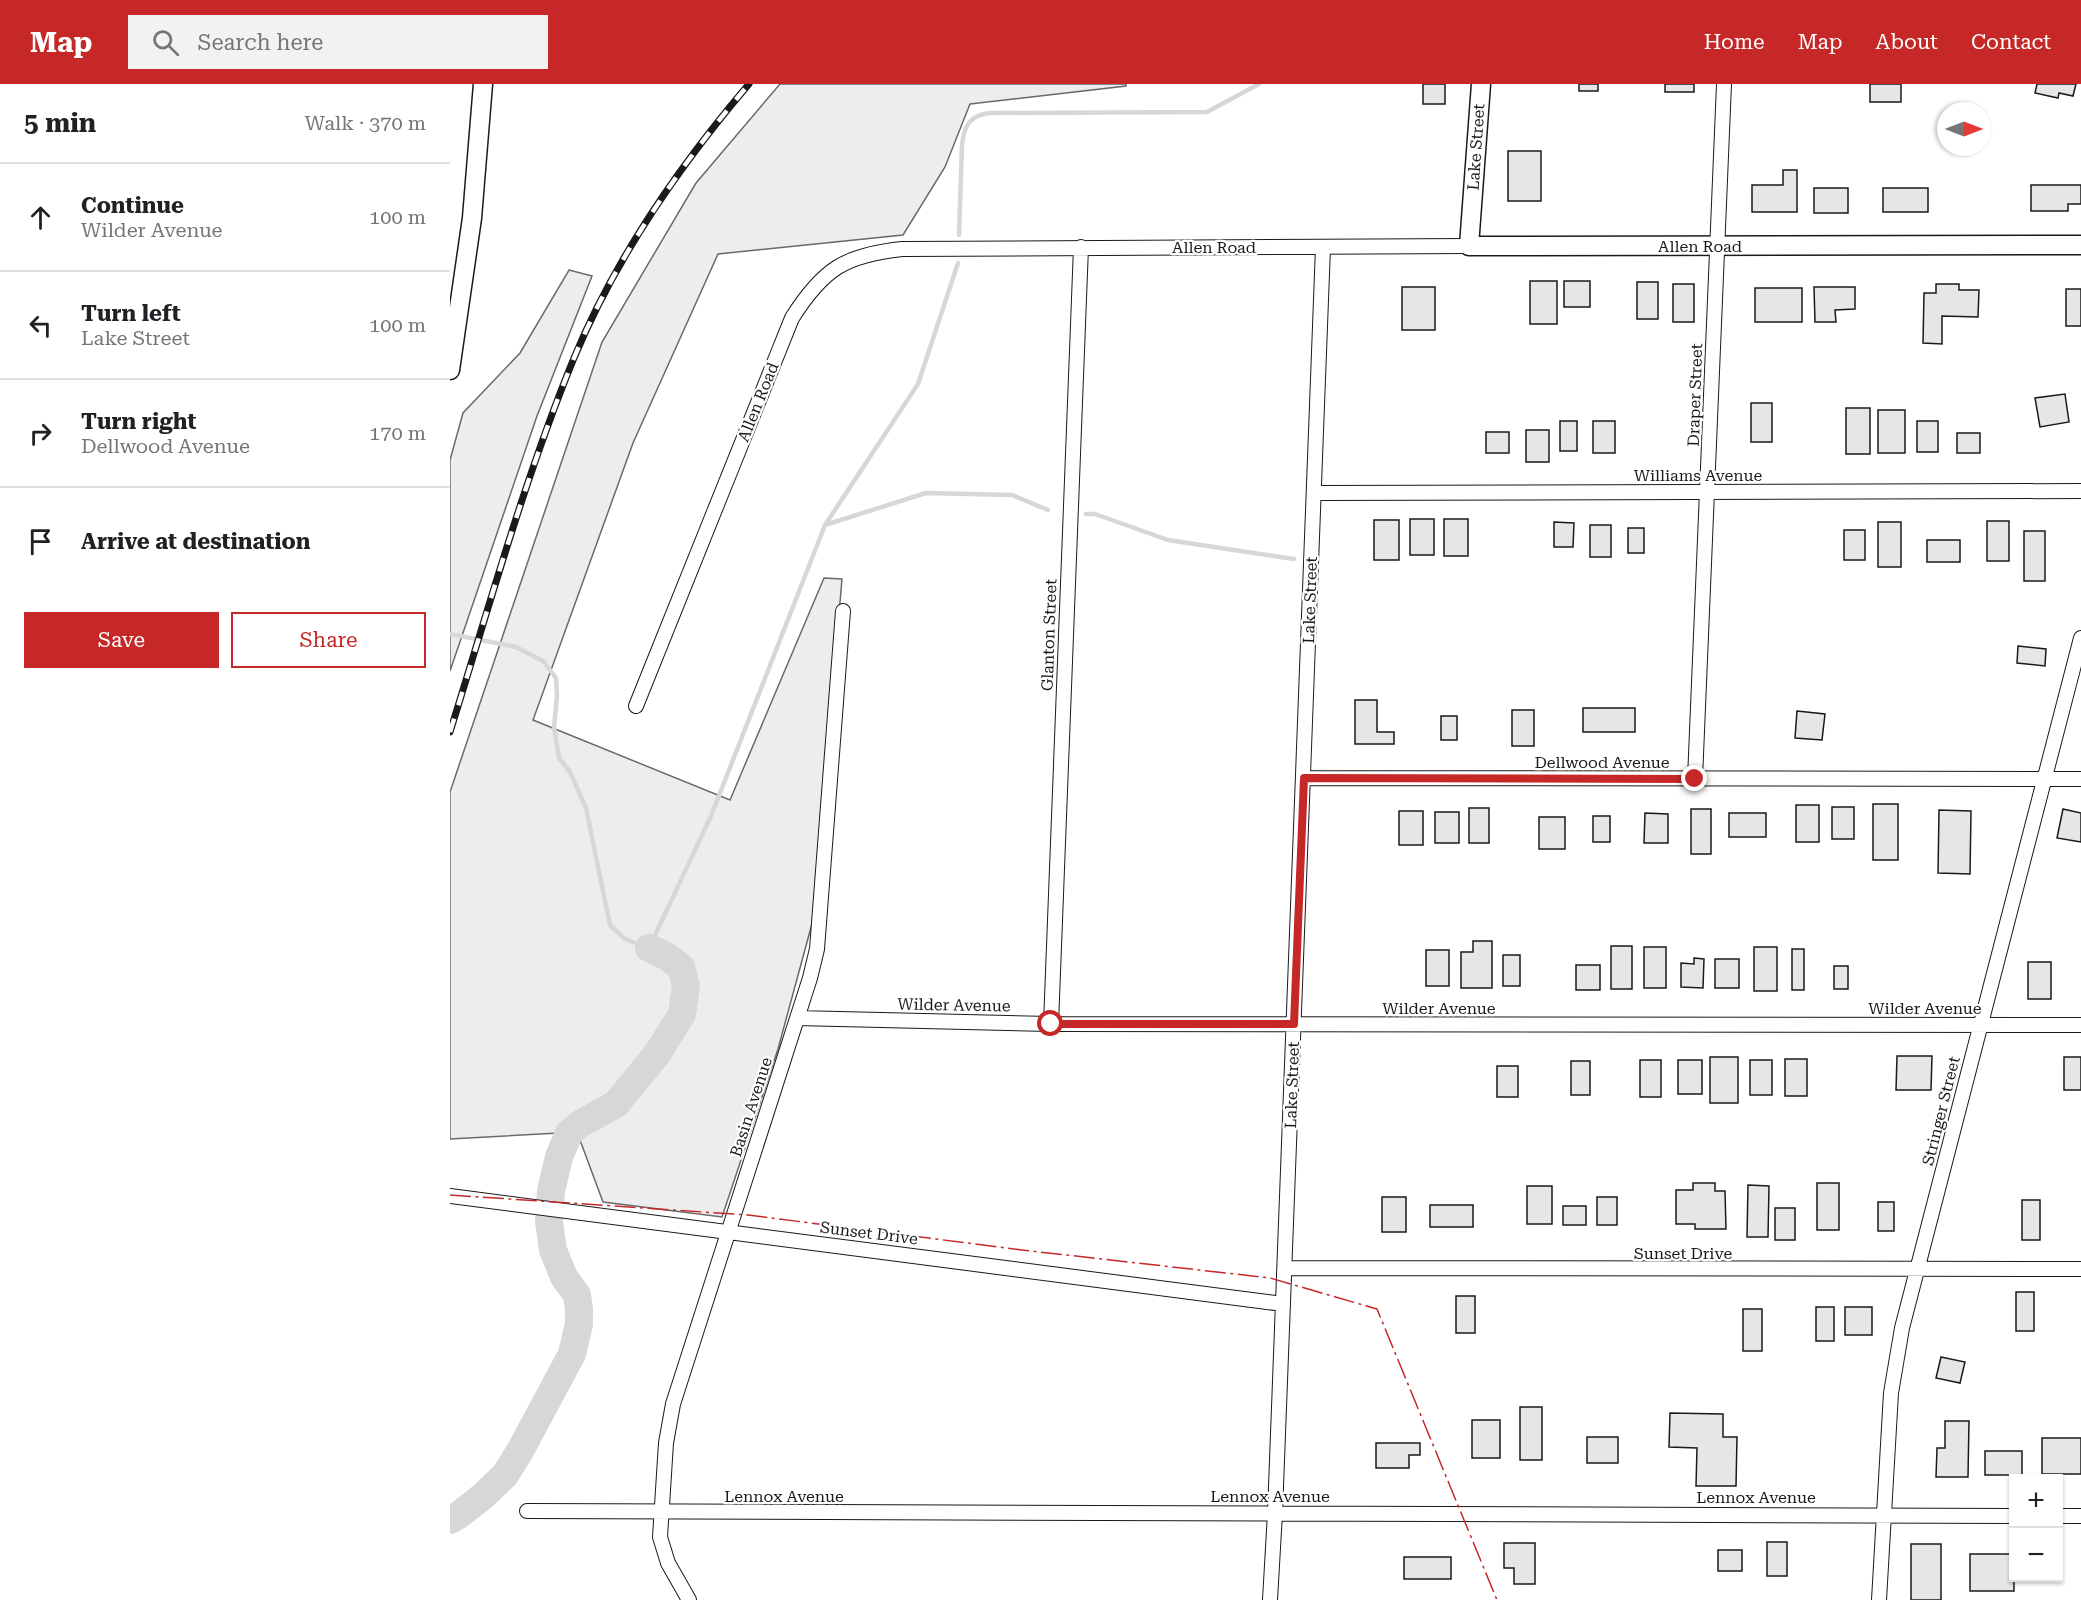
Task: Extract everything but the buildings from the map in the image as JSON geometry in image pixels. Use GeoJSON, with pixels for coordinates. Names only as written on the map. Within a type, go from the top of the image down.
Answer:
{"type":"FeatureCollection","features":[{"type":"Feature","properties":{"kind":"street"},"geometry":{"type":"LineString","coordinates":[[450,370],[471,228],[483,84]]}},
{"type":"Feature","properties":{"kind":"street","name":"Lake Street"},"geometry":{"type":"LineString","coordinates":[[1469,246],[1481,84]]}},
{"type":"Feature","properties":{"kind":"street","name":"Draper Street"},"geometry":{"type":"LineString","coordinates":[[1695,779],[1724,84]]}},
{"type":"Feature","properties":{"kind":"street","name":"Allen Road"},"geometry":{"type":"LineString","coordinates":[[636,706],[787,329],[805,297],[835,267],[854,257],[878,251],[902,249],[1081,247],[2081,246]]}},
{"type":"Feature","properties":{"kind":"street","name":"Glanton Street"},"geometry":{"type":"LineString","coordinates":[[1051,1024],[1081,247]]}},
{"type":"Feature","properties":{"kind":"street","name":"Lake Street"},"geometry":{"type":"LineString","coordinates":[[1270,1600],[1285,1268],[1323,247]]}},
{"type":"Feature","properties":{"kind":"street","name":"Williams Avenue"},"geometry":{"type":"LineString","coordinates":[[1314,493],[2081,491]]}},
{"type":"Feature","properties":{"kind":"street","name":"Basin Avenue"},"geometry":{"type":"LineString","coordinates":[[689,1600],[663,1550],[660,1537],[666,1443],[673,1404],[810,978],[820,920],[843,611]]}},
{"type":"Feature","properties":{"kind":"street","name":"Stringer Street"},"geometry":{"type":"LineString","coordinates":[[1879,1600],[1891,1393],[1896,1360],[2081,638]]}},
{"type":"Feature","properties":{"kind":"street","name":"Dellwood Avenue"},"geometry":{"type":"LineString","coordinates":[[1304,778],[2081,779]]}},
{"type":"Feature","properties":{"kind":"street","name":"Wilder Avenue"},"geometry":{"type":"LineString","coordinates":[[797,1017],[1051,1024],[2081,1025]]}},
{"type":"Feature","properties":{"kind":"street","name":"Sunset Drive"},"geometry":{"type":"LineString","coordinates":[[450,1196],[1283,1304]]}},
{"type":"Feature","properties":{"kind":"street","name":"Sunset Drive"},"geometry":{"type":"LineString","coordinates":[[1285,1268],[2081,1269]]}},
{"type":"Feature","properties":{"kind":"street","name":"Lennox Avenue"},"geometry":{"type":"LineString","coordinates":[[527,1511],[2009,1516]]}},
{"type":"Feature","properties":{"kind":"street"},"geometry":{"type":"LineString","coordinates":[[2063,1516],[2081,1516]]}},
{"type":"Feature","properties":{"kind":"shaded area"},"geometry":{"type":"Polygon","coordinates":[[[780,84],[1126,84],[1126,86],[970,104],[945,167],[903,235],[718,254],[633,443],[533,720],[730,800],[824,578],[842,579],[813,920],[778,1049],[722,1217],[603,1202],[577,1132],[450,1139],[450,792],[602,342],[696,183],[780,84]]]}},
{"type":"Feature","properties":{"kind":"shaded area"},"geometry":{"type":"Polygon","coordinates":[[[569,270],[592,276],[537,416],[450,671],[450,460],[463,413],[520,353],[569,270]]]}},
{"type":"Feature","properties":{"kind":"waterway"},"geometry":{"type":"LineString","coordinates":[[959,235],[962,145],[966,127],[972,119],[989,113],[1207,112],[1259,84]]}},
{"type":"Feature","properties":{"kind":"waterway"},"geometry":{"type":"LineString","coordinates":[[450,634],[516,647],[543,661],[556,678],[554,727],[559,758],[570,772],[586,808],[610,925],[625,939],[649,948],[711,816],[825,525],[918,384],[958,263]]}},
{"type":"Feature","properties":{"kind":"waterway"},"geometry":{"type":"LineString","coordinates":[[825,525],[926,493],[1012,495],[1048,510]]}},
{"type":"Feature","properties":{"kind":"waterway"},"geometry":{"type":"LineString","coordinates":[[1086,514],[1095,514],[1168,540],[1294,559]]}},
{"type":"Feature","properties":{"kind":"waterway"},"geometry":{"type":"LineString","coordinates":[[450,1520],[483,1496],[505,1475],[572,1354],[579,1324],[579,1309],[577,1295],[564,1277],[553,1250],[549,1222],[551,1191],[559,1157],[569,1133],[580,1124],[616,1104],[657,1054],[682,1014],[686,986],[681,967],[666,956],[649,948]]}},
{"type":"Feature","properties":{"kind":"railway"},"geometry":{"type":"LineString","coordinates":[[450,732],[539,450],[590,321],[651,214],[698,147],[749,84]]}},
{"type":"Feature","properties":{"kind":"power"},"geometry":{"type":"LineString","coordinates":[[450,1195],[748,1215],[1022,1250],[1270,1278],[1377,1309],[1497,1600]]}},
{"type":"Feature","properties":{"kind":"route"},"geometry":{"type":"LineString","coordinates":[[1051,1024],[1294,1024],[1304,778],[1695,779]]}}]}
